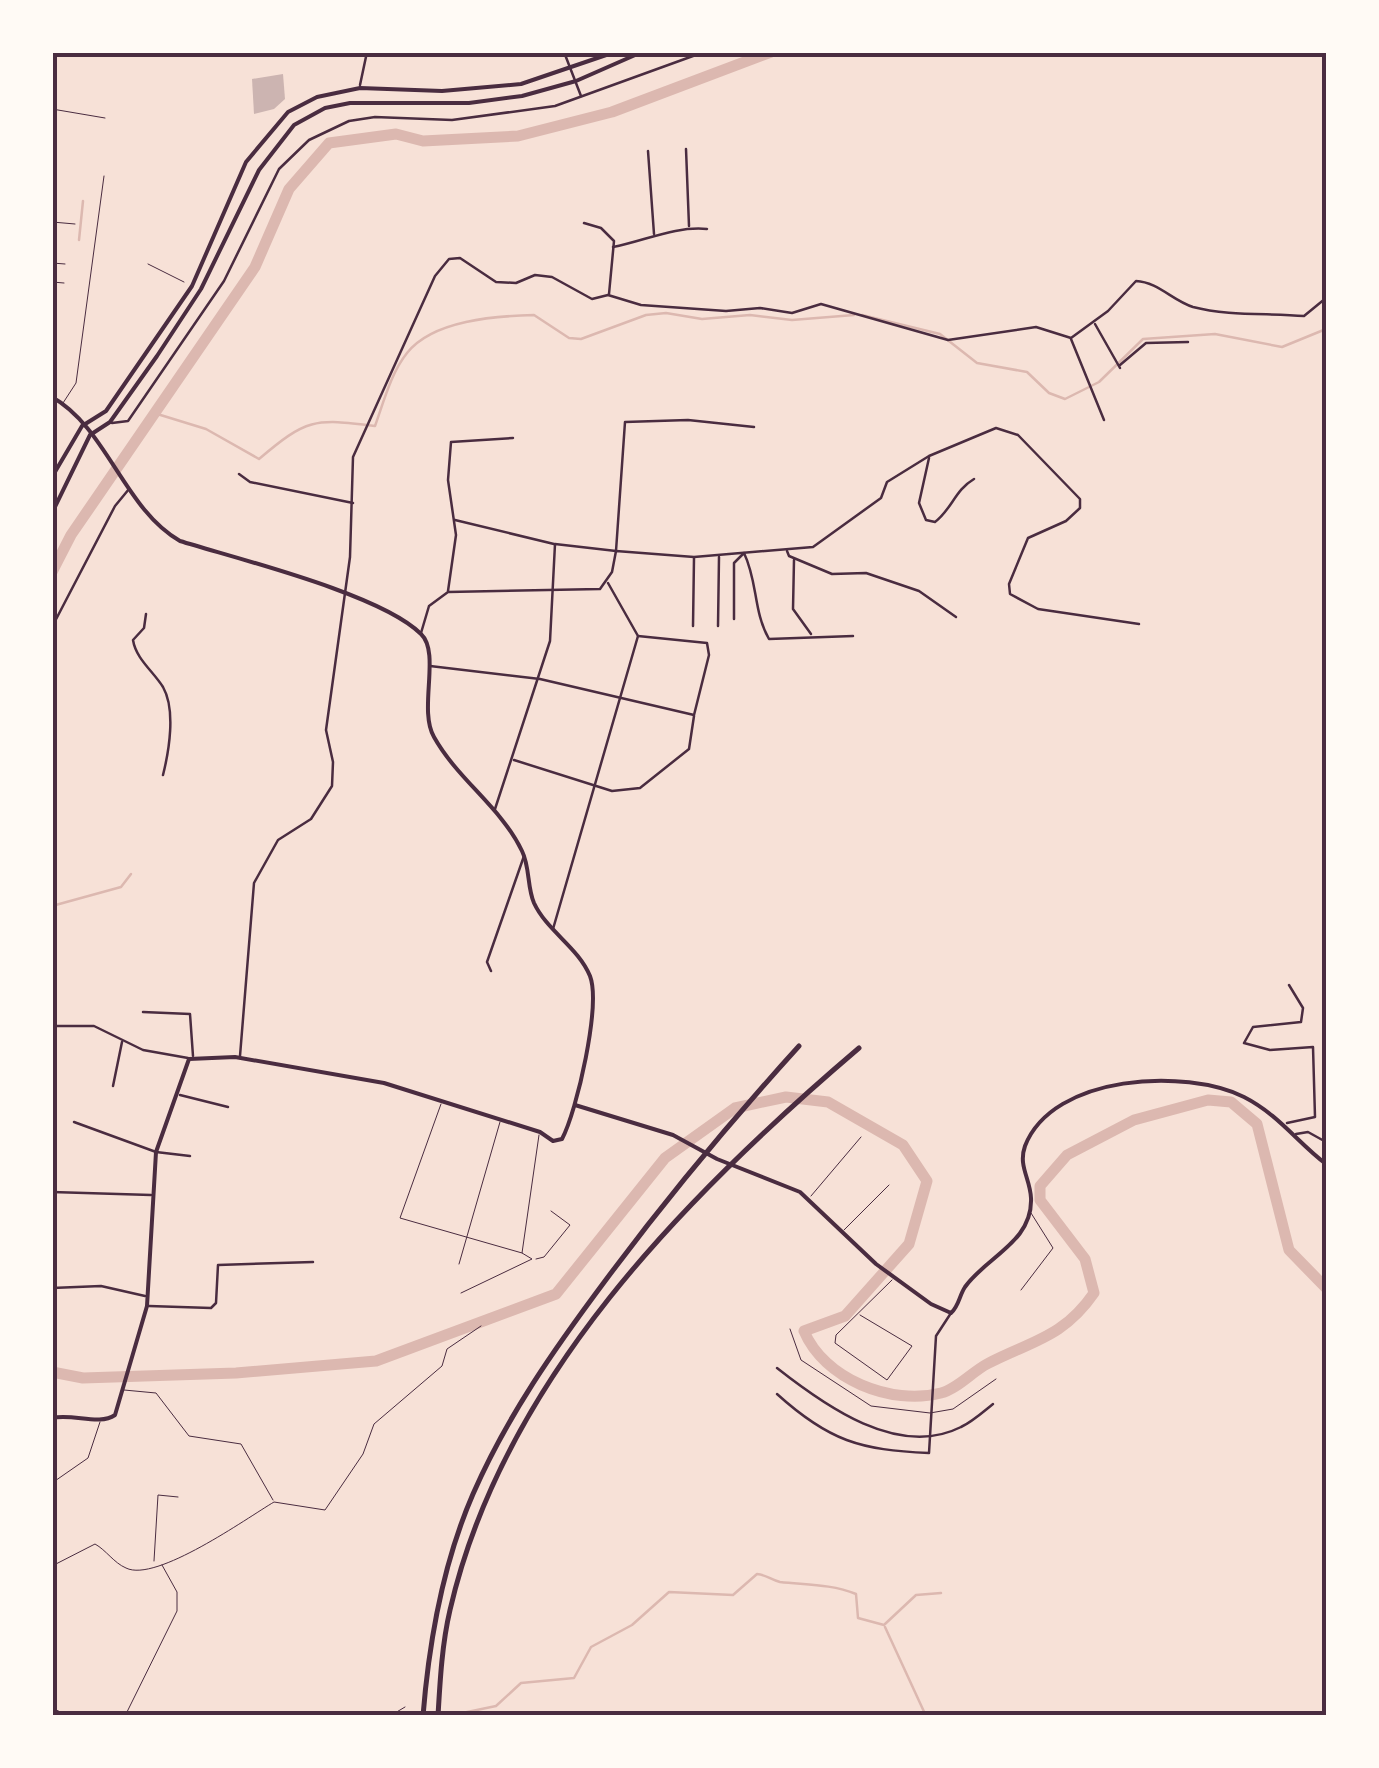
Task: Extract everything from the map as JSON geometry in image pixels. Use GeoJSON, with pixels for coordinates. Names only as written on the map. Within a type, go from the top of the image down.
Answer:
{"type":"FeatureCollection","features":[{"type":"Feature","properties":{"kind":"highway"},"geometry":{"type":"LineString","coordinates":[[424,1716],[438,1605],[474,1492],[555,1347],[665,1198],[798,1046]]}},
{"type":"Feature","properties":{"kind":"highway"},"geometry":{"type":"LineString","coordinates":[[438,1714],[450,1610],[474,1528],[496,1477],[569,1353],[624,1282],[786,1110],[859,1048]]}},
{"type":"Feature","properties":{"kind":"street"},"geometry":{"type":"LineString","coordinates":[[360,88],[367,52]]}},
{"type":"Feature","properties":{"kind":"street"},"geometry":{"type":"LineString","coordinates":[[564,52],[582,98]]}},
{"type":"Feature","properties":{"kind":"street"},"geometry":{"type":"LineString","coordinates":[[52,477],[82,426],[106,411],[192,286],[246,162],[262,138],[300,105],[360,88],[483,88],[521,84],[615,52]]}},
{"type":"Feature","properties":{"kind":"street"},"geometry":{"type":"LineString","coordinates":[[52,513],[90,436],[110,422],[201,289],[259,170],[294,125],[325,108],[350,103],[469,103],[576,82],[642,52]]}},
{"type":"Feature","properties":{"kind":"street"},"geometry":{"type":"LineString","coordinates":[[110,422],[128,421],[224,281],[279,170],[308,140],[349,121],[375,117],[471,118],[582,98],[704,52]]}},
{"type":"Feature","properties":{"kind":"street"},"geometry":{"type":"LineString","coordinates":[[686,149],[689,228]]}},
{"type":"Feature","properties":{"kind":"street"},"geometry":{"type":"LineString","coordinates":[[648,151],[654,234]]}},
{"type":"Feature","properties":{"kind":"street"},"geometry":{"type":"LineString","coordinates":[[584,223],[611,234],[608,296]]}},
{"type":"Feature","properties":{"kind":"street"},"geometry":{"type":"LineString","coordinates":[[613,247],[654,234],[689,228],[707,230]]}},
{"type":"Feature","properties":{"kind":"street"},"geometry":{"type":"LineString","coordinates":[[240,1058],[254,883],[278,840],[310,819],[332,786],[333,762],[326,730],[346,594],[353,456],[441,264],[460,258],[496,282],[516,283],[536,275],[552,277],[592,299],[608,296],[641,305],[760,308],[782,313],[821,304],[948,340],[1036,327],[1071,338]]}},
{"type":"Feature","properties":{"kind":"street"},"geometry":{"type":"LineString","coordinates":[[1071,338],[1094,323],[1136,280],[1189,306],[1214,311],[1304,316],[1326,298]]}},
{"type":"Feature","properties":{"kind":"street"},"geometry":{"type":"LineString","coordinates":[[1094,323],[1120,366],[1146,343],[1188,342]]}},
{"type":"Feature","properties":{"kind":"street"},"geometry":{"type":"LineString","coordinates":[[1071,338],[1104,420]]}},
{"type":"Feature","properties":{"kind":"street"},"geometry":{"type":"LineString","coordinates":[[52,397],[64,403],[101,448],[154,524],[180,542],[346,594],[421,634],[429,646],[427,715],[432,735],[495,810],[524,855],[534,903],[585,968],[593,989],[574,1105],[565,1135],[554,1141],[540,1132],[384,1084],[240,1058],[192,1058],[143,1050],[94,1026],[54,1026],[52,1062]]}},
{"type":"Feature","properties":{"kind":"street"},"geometry":{"type":"LineString","coordinates":[[421,634],[429,606],[448,592],[600,589],[607,582],[616,551],[625,422],[688,420],[754,428]]}},
{"type":"Feature","properties":{"kind":"street"},"geometry":{"type":"LineString","coordinates":[[453,520],[555,544],[694,557],[812,547],[881,498],[887,482],[929,456],[996,428],[1018,435],[1080,499],[1080,508],[1066,521],[1028,538],[1010,584],[1010,594],[1038,608],[1139,624]]}},
{"type":"Feature","properties":{"kind":"street"},"geometry":{"type":"LineString","coordinates":[[448,592],[456,535],[448,480],[451,442],[513,438]]}},
{"type":"Feature","properties":{"kind":"street"},"geometry":{"type":"LineString","coordinates":[[929,456],[931,466],[920,504],[926,520],[935,522],[947,513],[960,487],[974,479]]}},
{"type":"Feature","properties":{"kind":"street"},"geometry":{"type":"LineString","coordinates":[[238,474],[250,482],[353,503]]}},
{"type":"Feature","properties":{"kind":"street"},"geometry":{"type":"LineString","coordinates":[[52,626],[128,487]]}},
{"type":"Feature","properties":{"kind":"street"},"geometry":{"type":"LineString","coordinates":[[495,810],[550,642],[555,544]]}},
{"type":"Feature","properties":{"kind":"street"},"geometry":{"type":"LineString","coordinates":[[786,549],[794,558],[832,574],[866,573],[919,591],[956,617]]}},
{"type":"Feature","properties":{"kind":"street"},"geometry":{"type":"LineString","coordinates":[[734,620],[734,563],[744,553]]}},
{"type":"Feature","properties":{"kind":"street"},"geometry":{"type":"LineString","coordinates":[[744,553],[754,574],[758,620],[770,639],[853,636]]}},
{"type":"Feature","properties":{"kind":"street"},"geometry":{"type":"LineString","coordinates":[[718,556],[718,626]]}},
{"type":"Feature","properties":{"kind":"street"},"geometry":{"type":"LineString","coordinates":[[693,626],[694,557]]}},
{"type":"Feature","properties":{"kind":"street"},"geometry":{"type":"LineString","coordinates":[[794,558],[793,610],[811,628],[812,637]]}},
{"type":"Feature","properties":{"kind":"street"},"geometry":{"type":"LineString","coordinates":[[553,929],[638,636],[607,582]]}},
{"type":"Feature","properties":{"kind":"street"},"geometry":{"type":"LineString","coordinates":[[146,614],[144,628],[133,640],[134,651],[165,692],[169,740],[162,775]]}},
{"type":"Feature","properties":{"kind":"street"},"geometry":{"type":"LineString","coordinates":[[513,760],[591,788],[640,788],[689,749],[709,655],[708,643],[638,636]]}},
{"type":"Feature","properties":{"kind":"street"},"geometry":{"type":"LineString","coordinates":[[428,666],[540,678],[694,715]]}},
{"type":"Feature","properties":{"kind":"street"},"geometry":{"type":"LineString","coordinates":[[492,972],[487,962],[524,855]]}},
{"type":"Feature","properties":{"kind":"street"},"geometry":{"type":"LineString","coordinates":[[1287,1123],[1315,1117],[1313,1048],[1270,1050],[1244,1043],[1253,1026],[1301,1022],[1303,1008],[1289,985]]}},
{"type":"Feature","properties":{"kind":"street"},"geometry":{"type":"LineString","coordinates":[[52,1418],[77,1414],[101,1421],[115,1415],[127,1367],[140,1338],[147,1306],[156,1152],[192,1058],[190,1014],[143,1012]]}},
{"type":"Feature","properties":{"kind":"street"},"geometry":{"type":"LineString","coordinates":[[113,1086],[123,1041]]}},
{"type":"Feature","properties":{"kind":"street"},"geometry":{"type":"LineString","coordinates":[[776,1394],[800,1415],[850,1445],[929,1453],[936,1336],[963,1289],[1018,1235],[1029,1210],[1022,1158],[1033,1132],[1046,1116],[1108,1085],[1201,1082],[1243,1096],[1287,1123],[1326,1164]]}},
{"type":"Feature","properties":{"kind":"street"},"geometry":{"type":"LineString","coordinates":[[178,1094],[228,1107]]}},
{"type":"Feature","properties":{"kind":"street"},"geometry":{"type":"LineString","coordinates":[[1317,1098],[1326,1098]]}},
{"type":"Feature","properties":{"kind":"street"},"geometry":{"type":"LineString","coordinates":[[574,1105],[662,1131],[808,1198],[876,1264],[951,1313]]}},
{"type":"Feature","properties":{"kind":"street"},"geometry":{"type":"LineString","coordinates":[[74,1122],[156,1152],[190,1156]]}},
{"type":"Feature","properties":{"kind":"street"},"geometry":{"type":"LineString","coordinates":[[1295,1134],[1308,1132],[1326,1142]]}},
{"type":"Feature","properties":{"kind":"street"},"geometry":{"type":"LineString","coordinates":[[52,1192],[154,1195]]}},
{"type":"Feature","properties":{"kind":"street"},"geometry":{"type":"LineString","coordinates":[[147,1306],[211,1308],[216,1303],[218,1265],[312,1262]]}},
{"type":"Feature","properties":{"kind":"street"},"geometry":{"type":"LineString","coordinates":[[52,1288],[101,1286],[147,1297]]}},
{"type":"Feature","properties":{"kind":"street"},"geometry":{"type":"LineString","coordinates":[[778,1368],[852,1422],[929,1435],[960,1428],[993,1404]]}},
{"type":"Feature","properties":{"kind":"lane"},"geometry":{"type":"LineString","coordinates":[[52,109],[105,118]]}},
{"type":"Feature","properties":{"kind":"lane"},"geometry":{"type":"LineString","coordinates":[[64,403],[76,384],[104,176]]}},
{"type":"Feature","properties":{"kind":"lane"},"geometry":{"type":"LineString","coordinates":[[52,222],[74,224]]}},
{"type":"Feature","properties":{"kind":"lane"},"geometry":{"type":"LineString","coordinates":[[52,263],[65,264]]}},
{"type":"Feature","properties":{"kind":"lane"},"geometry":{"type":"LineString","coordinates":[[52,282],[64,282]]}},
{"type":"Feature","properties":{"kind":"lane"},"geometry":{"type":"LineString","coordinates":[[442,1101],[400,1218],[532,1259]]}},
{"type":"Feature","properties":{"kind":"lane"},"geometry":{"type":"LineString","coordinates":[[459,1264],[501,1119]]}},
{"type":"Feature","properties":{"kind":"lane"},"geometry":{"type":"LineString","coordinates":[[522,1253],[540,1132]]}},
{"type":"Feature","properties":{"kind":"lane"},"geometry":{"type":"LineString","coordinates":[[808,1198],[861,1137]]}},
{"type":"Feature","properties":{"kind":"lane"},"geometry":{"type":"LineString","coordinates":[[841,1232],[889,1184]]}},
{"type":"Feature","properties":{"kind":"lane"},"geometry":{"type":"LineString","coordinates":[[1021,1290],[1053,1248],[1029,1210]]}},
{"type":"Feature","properties":{"kind":"lane"},"geometry":{"type":"LineString","coordinates":[[461,1293],[544,1257],[570,1225],[551,1211]]}},
{"type":"Feature","properties":{"kind":"lane"},"geometry":{"type":"LineString","coordinates":[[860,1315],[912,1346],[888,1380],[835,1343],[836,1336],[894,1278]]}},
{"type":"Feature","properties":{"kind":"lane"},"geometry":{"type":"LineString","coordinates":[[52,1566],[95,1544],[126,1569],[154,1565],[222,1538],[274,1502],[325,1510],[362,1454],[374,1424],[442,1366],[447,1348],[481,1326]]}},
{"type":"Feature","properties":{"kind":"lane"},"geometry":{"type":"LineString","coordinates":[[790,1329],[801,1360],[871,1406],[930,1412],[954,1409],[996,1379]]}},
{"type":"Feature","properties":{"kind":"lane"},"geometry":{"type":"LineString","coordinates":[[121,1390],[156,1392],[189,1436],[241,1444],[274,1502]]}},
{"type":"Feature","properties":{"kind":"lane"},"geometry":{"type":"LineString","coordinates":[[52,1483],[88,1458],[101,1421]]}},
{"type":"Feature","properties":{"kind":"lane"},"geometry":{"type":"LineString","coordinates":[[154,1565],[158,1495],[178,1497]]}},
{"type":"Feature","properties":{"kind":"lane"},"geometry":{"type":"LineString","coordinates":[[125,1716],[177,1611],[177,1592],[160,1562]]}},
{"type":"Feature","properties":{"kind":"lane"},"geometry":{"type":"LineString","coordinates":[[390,1716],[406,1707]]}},
{"type":"Feature","properties":{"kind":"lane"},"geometry":{"type":"LineString","coordinates":[[52,1708],[69,1716]]}},
{"type":"Feature","properties":{"kind":"path"},"geometry":{"type":"LineString","coordinates":[[148,264],[192,286]]}},
{"type":"Feature","properties":{"kind":"building"},"geometry":{"type":"Polygon","coordinates":[[[283,74],[285,99],[274,109],[254,114],[252,79],[283,74]]]}},
{"type":"Feature","properties":{"kind":"waterway"},"geometry":{"type":"LineString","coordinates":[[52,572],[71,535],[255,267],[289,189],[329,143],[396,134],[423,141],[518,136],[612,112],[771,52]]}},
{"type":"Feature","properties":{"kind":"waterway"},"geometry":{"type":"LineString","coordinates":[[79,240],[83,201]]}},
{"type":"Feature","properties":{"kind":"waterway"},"geometry":{"type":"LineString","coordinates":[[154,413],[206,429],[259,459],[288,436],[312,424],[375,426],[392,378],[407,353],[432,333],[466,322],[534,315],[569,338],[581,339],[646,315],[666,313],[702,319],[750,315],[792,320],[854,315]]}},
{"type":"Feature","properties":{"kind":"waterway"},"geometry":{"type":"LineString","coordinates":[[862,315],[940,334],[977,363],[1027,372],[1049,393],[1065,399],[1099,382],[1143,339],[1215,334],[1282,347],[1326,329]]}},
{"type":"Feature","properties":{"kind":"waterway"},"geometry":{"type":"LineString","coordinates":[[52,906],[121,887],[131,874]]}},
{"type":"Feature","properties":{"kind":"waterway"},"geometry":{"type":"LineString","coordinates":[[52,1372],[83,1378],[236,1373],[376,1361],[556,1294],[665,1158],[735,1108],[786,1097],[828,1102],[903,1145],[927,1181],[909,1244],[845,1316],[804,1331],[827,1363],[861,1385],[901,1396],[941,1393],[1070,1320],[1094,1293],[1085,1259],[1040,1200],[1040,1186],[1067,1155],[1134,1120],[1208,1100],[1231,1102],[1257,1124],[1289,1250],[1326,1288]]}},
{"type":"Feature","properties":{"kind":"waterway"},"geometry":{"type":"LineString","coordinates":[[448,1716],[496,1706],[521,1683],[574,1678],[591,1647],[632,1625],[669,1592],[733,1595],[757,1574],[764,1575],[780,1582],[856,1594],[858,1618],[884,1625]]}},
{"type":"Feature","properties":{"kind":"waterway"},"geometry":{"type":"LineString","coordinates":[[885,1624],[916,1595],[941,1593]]}},
{"type":"Feature","properties":{"kind":"waterway"},"geometry":{"type":"LineString","coordinates":[[885,1627],[926,1716]]}}]}
